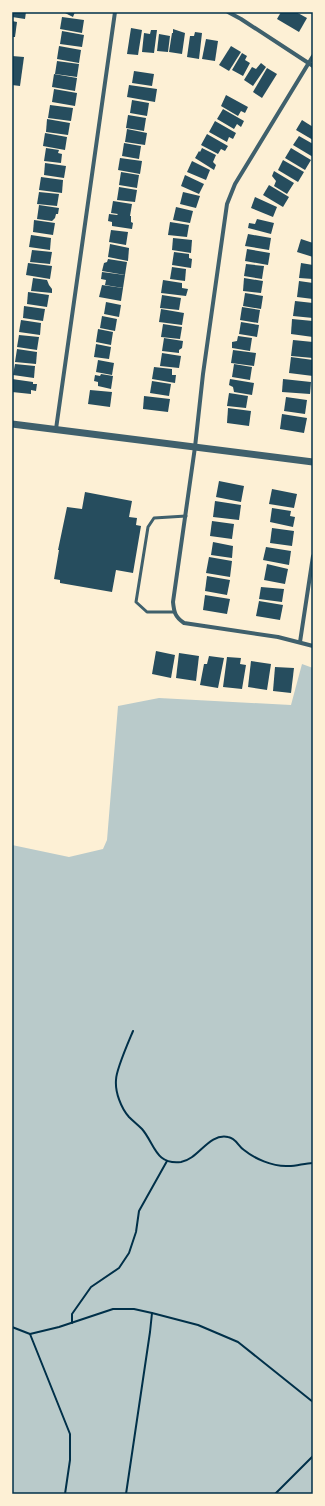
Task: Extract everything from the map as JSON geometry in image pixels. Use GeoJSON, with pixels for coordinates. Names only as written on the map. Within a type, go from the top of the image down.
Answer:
{"type":"FeatureCollection","features":[{"type":"Feature","properties":{"kind":"street"},"geometry":{"type":"LineString","coordinates":[[56,430],[115,12]]}},
{"type":"Feature","properties":{"kind":"street"},"geometry":{"type":"LineString","coordinates":[[228,12],[313,66]]}},
{"type":"Feature","properties":{"kind":"street"},"geometry":{"type":"LineString","coordinates":[[313,56],[228,198],[204,366],[186,516],[173,602],[174,612],[177,619],[190,625],[278,637],[313,646]]}},
{"type":"Feature","properties":{"kind":"street"},"geometry":{"type":"LineString","coordinates":[[12,424],[313,462]]}},
{"type":"Feature","properties":{"kind":"street"},"geometry":{"type":"LineString","coordinates":[[300,642],[313,556]]}},
{"type":"Feature","properties":{"kind":"lane"},"geometry":{"type":"LineString","coordinates":[[174,612],[147,612],[136,602],[148,527],[154,518],[186,516]]}},
{"type":"Feature","properties":{"kind":"path"},"geometry":{"type":"LineString","coordinates":[[133,1031],[116,1079],[116,1089],[120,1101],[128,1115],[143,1130],[157,1154],[168,1161],[182,1162],[216,1138],[227,1136],[234,1139],[244,1150],[264,1161],[276,1165],[287,1166],[313,1163]]}},
{"type":"Feature","properties":{"kind":"path"},"geometry":{"type":"LineString","coordinates":[[72,1323],[72,1314],[91,1287],[119,1268],[129,1253],[136,1232],[139,1211],[168,1161]]}},
{"type":"Feature","properties":{"kind":"path"},"geometry":{"type":"LineString","coordinates":[[12,1327],[30,1334],[59,1328],[114,1309],[134,1309],[152,1312],[192,1323],[238,1342],[313,1402]]}},
{"type":"Feature","properties":{"kind":"path"},"geometry":{"type":"LineString","coordinates":[[126,1494],[152,1312]]}},
{"type":"Feature","properties":{"kind":"path"},"geometry":{"type":"LineString","coordinates":[[30,1334],[70,1434],[70,1460],[65,1494]]}},
{"type":"Feature","properties":{"kind":"path"},"geometry":{"type":"LineString","coordinates":[[275,1494],[313,1456]]}},
{"type":"Feature","properties":{"kind":"shaded area"},"geometry":{"type":"Polygon","coordinates":[[[302,664],[313,668],[313,1494],[12,1494],[12,845],[69,857],[103,849],[107,840],[118,706],[159,698],[291,705],[302,664]]]}},
{"type":"Feature","properties":{"kind":"building"},"geometry":{"type":"Polygon","coordinates":[[[12,12],[26,12],[25,19],[12,17],[12,12]]]}},
{"type":"Feature","properties":{"kind":"building"},"geometry":{"type":"Polygon","coordinates":[[[63,12],[75,12],[73,17],[63,12]]]}},
{"type":"Feature","properties":{"kind":"building"},"geometry":{"type":"Polygon","coordinates":[[[281,12],[296,12],[307,18],[299,32],[277,19],[281,12]]]}},
{"type":"Feature","properties":{"kind":"building"},"geometry":{"type":"Polygon","coordinates":[[[62,17],[84,20],[82,33],[60,29],[62,17]]]}},
{"type":"Feature","properties":{"kind":"building"},"geometry":{"type":"Polygon","coordinates":[[[12,21],[17,22],[15,37],[12,37],[12,21]]]}},
{"type":"Feature","properties":{"kind":"building"},"geometry":{"type":"Polygon","coordinates":[[[131,28],[142,30],[138,55],[127,54],[131,28]]]}},
{"type":"Feature","properties":{"kind":"building"},"geometry":{"type":"Polygon","coordinates":[[[173,29],[185,33],[182,54],[169,52],[173,29]]]}},
{"type":"Feature","properties":{"kind":"building"},"geometry":{"type":"Polygon","coordinates":[[[151,30],[157,30],[154,53],[142,52],[144,33],[150,34],[151,30]]]}},
{"type":"Feature","properties":{"kind":"building"},"geometry":{"type":"Polygon","coordinates":[[[62,31],[84,35],[82,47],[60,44],[62,31]]]}},
{"type":"Feature","properties":{"kind":"building"},"geometry":{"type":"Polygon","coordinates":[[[195,32],[202,33],[199,59],[187,57],[190,36],[194,36],[195,32]]]}},
{"type":"Feature","properties":{"kind":"building"},"geometry":{"type":"Polygon","coordinates":[[[159,34],[170,36],[168,52],[157,51],[159,34]]]}},
{"type":"Feature","properties":{"kind":"building"},"geometry":{"type":"Polygon","coordinates":[[[206,39],[218,41],[215,61],[202,59],[206,39]]]}},
{"type":"Feature","properties":{"kind":"building"},"geometry":{"type":"Polygon","coordinates":[[[59,46],[81,50],[79,63],[57,59],[59,46]]]}},
{"type":"Feature","properties":{"kind":"building"},"geometry":{"type":"Polygon","coordinates":[[[231,46],[241,52],[229,71],[219,65],[231,46]]]}},
{"type":"Feature","properties":{"kind":"building"},"geometry":{"type":"Polygon","coordinates":[[[242,53],[247,56],[245,60],[250,63],[243,76],[232,70],[242,53]]]}},
{"type":"Feature","properties":{"kind":"building"},"geometry":{"type":"Polygon","coordinates":[[[12,56],[24,57],[20,86],[12,85],[12,56]]]}},
{"type":"Feature","properties":{"kind":"building"},"geometry":{"type":"Polygon","coordinates":[[[57,61],[79,64],[77,77],[55,74],[57,61]]]}},
{"type":"Feature","properties":{"kind":"building"},"geometry":{"type":"Polygon","coordinates":[[[261,63],[266,67],[253,86],[244,80],[252,67],[256,69],[261,63]]]}},
{"type":"Feature","properties":{"kind":"building"},"geometry":{"type":"Polygon","coordinates":[[[267,68],[277,74],[262,98],[253,92],[267,68]]]}},
{"type":"Feature","properties":{"kind":"building"},"geometry":{"type":"Polygon","coordinates":[[[134,71],[154,74],[152,86],[132,83],[134,71]]]}},
{"type":"Feature","properties":{"kind":"building"},"geometry":{"type":"Polygon","coordinates":[[[54,74],[77,78],[75,91],[52,87],[54,74]]]}},
{"type":"Feature","properties":{"kind":"building"},"geometry":{"type":"Polygon","coordinates":[[[129,85],[157,89],[155,102],[127,97],[129,85]]]}},
{"type":"Feature","properties":{"kind":"building"},"geometry":{"type":"Polygon","coordinates":[[[54,89],[77,93],[75,106],[52,102],[54,89]]]}},
{"type":"Feature","properties":{"kind":"building"},"geometry":{"type":"Polygon","coordinates":[[[226,95],[248,107],[245,113],[241,111],[238,116],[221,106],[226,95]]]}},
{"type":"Feature","properties":{"kind":"building"},"geometry":{"type":"Polygon","coordinates":[[[132,100],[149,103],[147,116],[130,113],[132,100]]]}},
{"type":"Feature","properties":{"kind":"building"},"geometry":{"type":"Polygon","coordinates":[[[50,105],[73,108],[71,121],[48,118],[50,105]]]}},
{"type":"Feature","properties":{"kind":"building"},"geometry":{"type":"Polygon","coordinates":[[[223,109],[244,121],[241,127],[237,124],[234,129],[217,119],[223,109]]]}},
{"type":"Feature","properties":{"kind":"building"},"geometry":{"type":"Polygon","coordinates":[[[128,115],[146,118],[144,131],[126,128],[128,115]]]}},
{"type":"Feature","properties":{"kind":"building"},"geometry":{"type":"Polygon","coordinates":[[[47,119],[70,123],[68,135],[46,132],[47,119]]]}},
{"type":"Feature","properties":{"kind":"building"},"geometry":{"type":"Polygon","coordinates":[[[302,120],[313,127],[313,140],[296,130],[302,120]]]}},
{"type":"Feature","properties":{"kind":"building"},"geometry":{"type":"Polygon","coordinates":[[[215,121],[236,133],[233,139],[229,137],[227,142],[209,132],[215,121]]]}},
{"type":"Feature","properties":{"kind":"building"},"geometry":{"type":"Polygon","coordinates":[[[127,129],[147,133],[145,145],[125,142],[127,129]]]}},
{"type":"Feature","properties":{"kind":"building"},"geometry":{"type":"Polygon","coordinates":[[[45,133],[67,137],[65,150],[43,146],[45,133]]]}},
{"type":"Feature","properties":{"kind":"building"},"geometry":{"type":"Polygon","coordinates":[[[207,134],[228,146],[225,151],[221,149],[218,154],[201,145],[207,134]]]}},
{"type":"Feature","properties":{"kind":"building"},"geometry":{"type":"Polygon","coordinates":[[[299,136],[313,144],[313,157],[293,145],[299,136]]]}},
{"type":"Feature","properties":{"kind":"building"},"geometry":{"type":"Polygon","coordinates":[[[124,143],[141,146],[139,159],[122,156],[124,143]]]}},
{"type":"Feature","properties":{"kind":"building"},"geometry":{"type":"Polygon","coordinates":[[[46,148],[59,150],[58,153],[62,154],[61,163],[44,161],[46,148]]]}},
{"type":"Feature","properties":{"kind":"building"},"geometry":{"type":"Polygon","coordinates":[[[202,148],[216,155],[213,162],[216,165],[214,170],[195,158],[202,148]]]}},
{"type":"Feature","properties":{"kind":"building"},"geometry":{"type":"Polygon","coordinates":[[[291,148],[311,160],[305,170],[285,158],[291,148]]]}},
{"type":"Feature","properties":{"kind":"building"},"geometry":{"type":"Polygon","coordinates":[[[120,158],[142,161],[140,174],[118,170],[120,158]]]}},
{"type":"Feature","properties":{"kind":"building"},"geometry":{"type":"Polygon","coordinates":[[[283,160],[304,172],[298,182],[278,170],[283,160]]]}},
{"type":"Feature","properties":{"kind":"building"},"geometry":{"type":"Polygon","coordinates":[[[192,161],[210,170],[206,180],[187,172],[192,161]]]}},
{"type":"Feature","properties":{"kind":"building"},"geometry":{"type":"Polygon","coordinates":[[[45,163],[66,166],[64,178],[44,175],[45,163]]]}},
{"type":"Feature","properties":{"kind":"building"},"geometry":{"type":"Polygon","coordinates":[[[274,171],[294,183],[287,194],[274,186],[276,181],[272,176],[274,171]]]}},
{"type":"Feature","properties":{"kind":"building"},"geometry":{"type":"Polygon","coordinates":[[[121,172],[139,175],[137,188],[119,185],[121,172]]]}},
{"type":"Feature","properties":{"kind":"building"},"geometry":{"type":"Polygon","coordinates":[[[185,175],[204,184],[199,194],[181,186],[185,175]]]}},
{"type":"Feature","properties":{"kind":"building"},"geometry":{"type":"Polygon","coordinates":[[[41,177],[63,180],[62,193],[39,190],[41,177]]]}},
{"type":"Feature","properties":{"kind":"building"},"geometry":{"type":"Polygon","coordinates":[[[269,185],[289,197],[283,207],[263,195],[269,185]]]}},
{"type":"Feature","properties":{"kind":"building"},"geometry":{"type":"Polygon","coordinates":[[[119,187],[137,190],[135,202],[117,200],[119,187]]]}},
{"type":"Feature","properties":{"kind":"building"},"geometry":{"type":"Polygon","coordinates":[[[39,192],[59,194],[57,206],[37,204],[39,192]]]}},
{"type":"Feature","properties":{"kind":"building"},"geometry":{"type":"Polygon","coordinates":[[[183,192],[200,196],[196,208],[180,204],[183,192]]]}},
{"type":"Feature","properties":{"kind":"building"},"geometry":{"type":"Polygon","coordinates":[[[255,197],[277,207],[273,217],[251,208],[255,197]]]}},
{"type":"Feature","properties":{"kind":"building"},"geometry":{"type":"Polygon","coordinates":[[[113,201],[132,204],[130,216],[131,222],[133,223],[132,229],[112,226],[112,222],[108,221],[109,214],[118,214],[111,213],[113,201]]]}},
{"type":"Feature","properties":{"kind":"building"},"geometry":{"type":"Polygon","coordinates":[[[39,205],[59,208],[58,214],[56,214],[52,221],[37,219],[39,205]]]}},
{"type":"Feature","properties":{"kind":"building"},"geometry":{"type":"Polygon","coordinates":[[[176,207],[193,211],[190,223],[173,220],[176,207]]]}},
{"type":"Feature","properties":{"kind":"building"},"geometry":{"type":"Polygon","coordinates":[[[257,219],[274,223],[271,234],[248,228],[249,223],[255,224],[257,219]]]}},
{"type":"Feature","properties":{"kind":"building"},"geometry":{"type":"Polygon","coordinates":[[[34,220],[55,223],[53,235],[33,232],[34,220]]]}},
{"type":"Feature","properties":{"kind":"building"},"geometry":{"type":"Polygon","coordinates":[[[170,222],[189,225],[187,237],[168,235],[170,222]]]}},
{"type":"Feature","properties":{"kind":"building"},"geometry":{"type":"Polygon","coordinates":[[[111,230],[128,232],[126,245],[109,242],[111,230]]]}},
{"type":"Feature","properties":{"kind":"building"},"geometry":{"type":"Polygon","coordinates":[[[248,234],[271,238],[269,250],[245,246],[248,234]]]}},
{"type":"Feature","properties":{"kind":"building"},"geometry":{"type":"Polygon","coordinates":[[[31,235],[51,238],[50,250],[29,247],[31,235]]]}},
{"type":"Feature","properties":{"kind":"building"},"geometry":{"type":"Polygon","coordinates":[[[173,238],[192,240],[191,253],[172,250],[173,238]]]}},
{"type":"Feature","properties":{"kind":"building"},"geometry":{"type":"Polygon","coordinates":[[[301,239],[313,243],[313,257],[297,252],[301,239]]]}},
{"type":"Feature","properties":{"kind":"building"},"geometry":{"type":"Polygon","coordinates":[[[110,244],[129,248],[128,261],[108,257],[110,244]]]}},
{"type":"Feature","properties":{"kind":"building"},"geometry":{"type":"Polygon","coordinates":[[[247,249],[270,253],[268,265],[245,261],[247,249]]]}},
{"type":"Feature","properties":{"kind":"building"},"geometry":{"type":"Polygon","coordinates":[[[32,250],[52,252],[50,264],[30,262],[32,250]]]}},
{"type":"Feature","properties":{"kind":"building"},"geometry":{"type":"Polygon","coordinates":[[[174,252],[189,254],[189,258],[192,259],[191,268],[172,265],[174,252]]]}},
{"type":"Feature","properties":{"kind":"building"},"geometry":{"type":"Polygon","coordinates":[[[108,259],[127,262],[125,275],[102,271],[104,263],[107,262],[108,259]]]}},
{"type":"Feature","properties":{"kind":"building"},"geometry":{"type":"Polygon","coordinates":[[[28,263],[52,266],[50,279],[26,275],[28,263]]]}},
{"type":"Feature","properties":{"kind":"building"},"geometry":{"type":"Polygon","coordinates":[[[301,263],[313,265],[313,279],[299,278],[301,263]]]}},
{"type":"Feature","properties":{"kind":"building"},"geometry":{"type":"Polygon","coordinates":[[[246,264],[264,266],[262,279],[244,276],[246,264]]]}},
{"type":"Feature","properties":{"kind":"building"},"geometry":{"type":"Polygon","coordinates":[[[172,267],[186,269],[185,281],[170,279],[172,267]]]}},
{"type":"Feature","properties":{"kind":"building"},"geometry":{"type":"Polygon","coordinates":[[[102,272],[125,275],[123,288],[105,285],[106,280],[101,279],[102,272]]]}},
{"type":"Feature","properties":{"kind":"building"},"geometry":{"type":"Polygon","coordinates":[[[33,278],[47,280],[52,289],[52,293],[31,291],[33,278]]]}},
{"type":"Feature","properties":{"kind":"building"},"geometry":{"type":"Polygon","coordinates":[[[244,278],[263,281],[261,293],[243,291],[244,278]]]}},
{"type":"Feature","properties":{"kind":"building"},"geometry":{"type":"Polygon","coordinates":[[[163,280],[182,283],[182,288],[188,289],[186,296],[161,293],[163,280]]]}},
{"type":"Feature","properties":{"kind":"building"},"geometry":{"type":"Polygon","coordinates":[[[299,281],[313,283],[313,299],[297,297],[299,281]]]}},
{"type":"Feature","properties":{"kind":"building"},"geometry":{"type":"Polygon","coordinates":[[[102,285],[123,288],[121,301],[99,297],[102,285]]]}},
{"type":"Feature","properties":{"kind":"building"},"geometry":{"type":"Polygon","coordinates":[[[28,292],[49,295],[47,307],[27,304],[28,292]]]}},
{"type":"Feature","properties":{"kind":"building"},"geometry":{"type":"Polygon","coordinates":[[[245,293],[263,296],[261,309],[243,306],[245,293]]]}},
{"type":"Feature","properties":{"kind":"building"},"geometry":{"type":"Polygon","coordinates":[[[162,295],[181,298],[179,310],[160,308],[162,295]]]}},
{"type":"Feature","properties":{"kind":"building"},"geometry":{"type":"Polygon","coordinates":[[[295,301],[313,303],[313,318],[293,316],[295,301]]]}},
{"type":"Feature","properties":{"kind":"building"},"geometry":{"type":"Polygon","coordinates":[[[106,302],[121,305],[119,317],[104,314],[106,302]]]}},
{"type":"Feature","properties":{"kind":"building"},"geometry":{"type":"Polygon","coordinates":[[[24,306],[45,309],[43,321],[23,318],[24,306]]]}},
{"type":"Feature","properties":{"kind":"building"},"geometry":{"type":"Polygon","coordinates":[[[242,307],[260,310],[258,323],[240,320],[242,307]]]}},
{"type":"Feature","properties":{"kind":"building"},"geometry":{"type":"Polygon","coordinates":[[[161,309],[184,313],[182,325],[159,322],[161,309]]]}},
{"type":"Feature","properties":{"kind":"building"},"geometry":{"type":"Polygon","coordinates":[[[102,316],[117,319],[115,331],[100,328],[102,316]]]}},
{"type":"Feature","properties":{"kind":"building"},"geometry":{"type":"Polygon","coordinates":[[[292,319],[313,321],[313,337],[291,334],[292,319]]]}},
{"type":"Feature","properties":{"kind":"building"},"geometry":{"type":"Polygon","coordinates":[[[21,320],[41,323],[40,335],[19,332],[21,320]]]}},
{"type":"Feature","properties":{"kind":"building"},"geometry":{"type":"Polygon","coordinates":[[[241,322],[259,325],[257,337],[239,334],[241,322]]]}},
{"type":"Feature","properties":{"kind":"building"},"geometry":{"type":"Polygon","coordinates":[[[163,324],[182,327],[180,339],[161,337],[163,324]]]}},
{"type":"Feature","properties":{"kind":"building"},"geometry":{"type":"Polygon","coordinates":[[[98,329],[113,332],[111,345],[96,342],[98,329]]]}},
{"type":"Feature","properties":{"kind":"building"},"geometry":{"type":"Polygon","coordinates":[[[19,335],[39,337],[37,350],[17,347],[19,335]]]}},
{"type":"Feature","properties":{"kind":"building"},"geometry":{"type":"Polygon","coordinates":[[[238,336],[252,338],[250,351],[232,348],[232,342],[237,341],[238,336]]]}},
{"type":"Feature","properties":{"kind":"building"},"geometry":{"type":"Polygon","coordinates":[[[164,338],[183,341],[182,348],[179,350],[179,353],[162,351],[164,338]]]}},
{"type":"Feature","properties":{"kind":"building"},"geometry":{"type":"Polygon","coordinates":[[[293,340],[313,342],[313,358],[291,356],[293,340]]]}},
{"type":"Feature","properties":{"kind":"building"},"geometry":{"type":"Polygon","coordinates":[[[96,344],[111,347],[109,359],[94,357],[96,344]]]}},
{"type":"Feature","properties":{"kind":"building"},"geometry":{"type":"Polygon","coordinates":[[[17,349],[37,352],[36,364],[15,362],[17,349]]]}},
{"type":"Feature","properties":{"kind":"building"},"geometry":{"type":"Polygon","coordinates":[[[233,350],[256,353],[254,366],[231,363],[233,350]]]}},
{"type":"Feature","properties":{"kind":"building"},"geometry":{"type":"Polygon","coordinates":[[[162,353],[181,356],[179,368],[160,366],[162,353]]]}},
{"type":"Feature","properties":{"kind":"building"},"geometry":{"type":"Polygon","coordinates":[[[291,357],[313,360],[313,376],[289,373],[291,357]]]}},
{"type":"Feature","properties":{"kind":"building"},"geometry":{"type":"Polygon","coordinates":[[[98,360],[114,363],[112,375],[96,372],[98,360]]]}},
{"type":"Feature","properties":{"kind":"building"},"geometry":{"type":"Polygon","coordinates":[[[15,364],[35,366],[34,378],[13,375],[15,364]]]}},
{"type":"Feature","properties":{"kind":"building"},"geometry":{"type":"Polygon","coordinates":[[[234,364],[252,367],[250,380],[232,377],[234,364]]]}},
{"type":"Feature","properties":{"kind":"building"},"geometry":{"type":"Polygon","coordinates":[[[154,367],[172,369],[172,375],[176,375],[175,383],[152,379],[154,367]]]}},
{"type":"Feature","properties":{"kind":"building"},"geometry":{"type":"Polygon","coordinates":[[[101,374],[113,376],[111,389],[98,386],[98,382],[94,381],[95,375],[100,376],[101,374]]]}},
{"type":"Feature","properties":{"kind":"building"},"geometry":{"type":"Polygon","coordinates":[[[12,379],[37,384],[36,391],[31,390],[31,394],[12,392],[12,379]]]}},
{"type":"Feature","properties":{"kind":"building"},"geometry":{"type":"Polygon","coordinates":[[[230,379],[254,383],[252,395],[234,392],[233,387],[229,385],[230,379]]]}},
{"type":"Feature","properties":{"kind":"building"},"geometry":{"type":"Polygon","coordinates":[[[283,379],[311,382],[310,394],[282,392],[283,379]]]}},
{"type":"Feature","properties":{"kind":"building"},"geometry":{"type":"Polygon","coordinates":[[[152,381],[171,384],[169,396],[150,393],[152,381]]]}},
{"type":"Feature","properties":{"kind":"building"},"geometry":{"type":"Polygon","coordinates":[[[90,390],[112,392],[110,407],[88,404],[90,390]]]}},
{"type":"Feature","properties":{"kind":"building"},"geometry":{"type":"Polygon","coordinates":[[[229,393],[248,396],[246,408],[227,406],[229,393]]]}},
{"type":"Feature","properties":{"kind":"building"},"geometry":{"type":"Polygon","coordinates":[[[144,396],[170,399],[168,412],[143,409],[144,396]]]}},
{"type":"Feature","properties":{"kind":"building"},"geometry":{"type":"Polygon","coordinates":[[[286,397],[307,400],[305,414],[284,411],[286,397]]]}},
{"type":"Feature","properties":{"kind":"building"},"geometry":{"type":"Polygon","coordinates":[[[228,408],[251,411],[249,426],[227,423],[228,408]]]}},
{"type":"Feature","properties":{"kind":"building"},"geometry":{"type":"Polygon","coordinates":[[[282,414],[307,418],[304,433],[280,429],[282,414]]]}},
{"type":"Feature","properties":{"kind":"building"},"geometry":{"type":"Polygon","coordinates":[[[219,481],[244,486],[241,502],[216,497],[219,481]]]}},
{"type":"Feature","properties":{"kind":"building"},"geometry":{"type":"Polygon","coordinates":[[[272,489],[297,494],[294,508],[269,504],[272,489]]]}},
{"type":"Feature","properties":{"kind":"building"},"geometry":{"type":"Polygon","coordinates":[[[85,492],[132,501],[129,517],[137,518],[136,525],[141,526],[133,573],[116,570],[112,592],[60,583],[60,580],[54,579],[58,550],[67,507],[82,509],[85,492]]]}},
{"type":"Feature","properties":{"kind":"building"},"geometry":{"type":"Polygon","coordinates":[[[215,501],[241,505],[239,520],[213,517],[215,501]]]}},
{"type":"Feature","properties":{"kind":"building"},"geometry":{"type":"Polygon","coordinates":[[[272,508],[291,511],[290,516],[295,517],[293,527],[270,522],[272,508]]]}},
{"type":"Feature","properties":{"kind":"building"},"geometry":{"type":"Polygon","coordinates":[[[212,521],[234,524],[232,539],[210,536],[212,521]]]}},
{"type":"Feature","properties":{"kind":"building"},"geometry":{"type":"Polygon","coordinates":[[[272,528],[294,531],[292,546],[270,543],[272,528]]]}},
{"type":"Feature","properties":{"kind":"building"},"geometry":{"type":"Polygon","coordinates":[[[213,542],[233,546],[232,558],[211,555],[213,542]]]}},
{"type":"Feature","properties":{"kind":"building"},"geometry":{"type":"Polygon","coordinates":[[[266,547],[291,551],[289,565],[263,560],[266,547]]]}},
{"type":"Feature","properties":{"kind":"building"},"geometry":{"type":"Polygon","coordinates":[[[209,557],[232,561],[230,577],[206,573],[209,557]]]}},
{"type":"Feature","properties":{"kind":"building"},"geometry":{"type":"Polygon","coordinates":[[[267,564],[288,569],[285,584],[264,580],[267,564]]]}},
{"type":"Feature","properties":{"kind":"building"},"geometry":{"type":"Polygon","coordinates":[[[207,576],[230,580],[227,595],[205,591],[207,576]]]}},
{"type":"Feature","properties":{"kind":"building"},"geometry":{"type":"Polygon","coordinates":[[[261,587],[284,589],[282,602],[259,599],[261,587]]]}},
{"type":"Feature","properties":{"kind":"building"},"geometry":{"type":"Polygon","coordinates":[[[205,595],[230,599],[227,614],[203,610],[205,595]]]}},
{"type":"Feature","properties":{"kind":"building"},"geometry":{"type":"Polygon","coordinates":[[[259,601],[283,605],[280,620],[256,616],[259,601]]]}},
{"type":"Feature","properties":{"kind":"building"},"geometry":{"type":"Polygon","coordinates":[[[156,651],[175,655],[171,678],[152,674],[156,651]]]}},
{"type":"Feature","properties":{"kind":"building"},"geometry":{"type":"Polygon","coordinates":[[[179,653],[199,656],[196,681],[176,678],[179,653]]]}},
{"type":"Feature","properties":{"kind":"building"},"geometry":{"type":"Polygon","coordinates":[[[209,656],[224,658],[218,688],[200,685],[204,664],[207,664],[209,656]]]}},
{"type":"Feature","properties":{"kind":"building"},"geometry":{"type":"Polygon","coordinates":[[[227,657],[241,658],[240,664],[246,665],[242,689],[223,687],[227,657]]]}},
{"type":"Feature","properties":{"kind":"building"},"geometry":{"type":"Polygon","coordinates":[[[251,661],[271,664],[267,690],[248,687],[251,661]]]}},
{"type":"Feature","properties":{"kind":"building"},"geometry":{"type":"Polygon","coordinates":[[[275,667],[294,668],[291,693],[273,691],[275,667]]]}}]}
